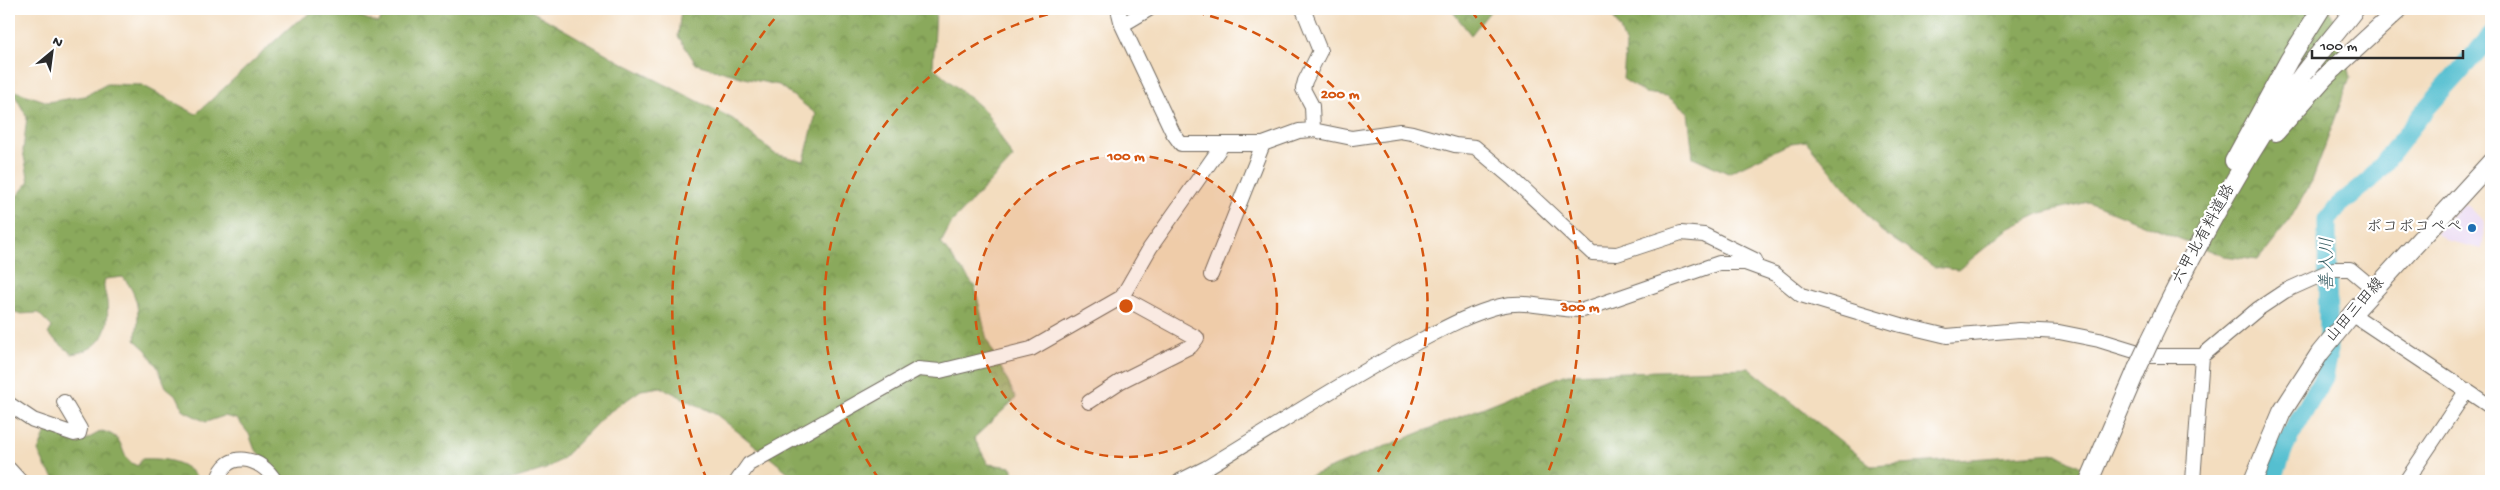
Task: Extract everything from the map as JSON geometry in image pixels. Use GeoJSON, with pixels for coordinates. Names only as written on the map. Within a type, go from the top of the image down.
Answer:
{"type":"FeatureCollection","features":[{"type":"Feature","properties":{"kind":"main road"},"geometry":{"type":"LineString","coordinates":[[2173,293],[2190,247],[2239,151],[2289,60],[2321,9]]}},
{"type":"Feature","properties":{"kind":"main road","name":"六甲北有料道路"},"geometry":{"type":"LineString","coordinates":[[2089,481],[2150,341],[2173,293],[2228,190],[2304,74],[2355,9]]}},
{"type":"Feature","properties":{"kind":"main road"},"geometry":{"type":"LineString","coordinates":[[2228,190],[2324,78],[2399,9]]}},
{"type":"Feature","properties":{"kind":"main road","name":"山田三田線"},"geometry":{"type":"LineString","coordinates":[[2253,481],[2282,412],[2320,353],[2374,289],[2491,162]]}},
{"type":"Feature","properties":{"kind":"street"},"geometry":{"type":"LineString","coordinates":[[1118,9],[1122,25],[1173,133],[1181,144],[1263,144],[1299,131],[1313,130],[1352,138],[1400,131],[1455,146],[1475,147],[1513,179],[1592,253],[1617,254],[1681,233],[1704,235],[1755,260],[1754,266]]}},
{"type":"Feature","properties":{"kind":"street"},"geometry":{"type":"LineString","coordinates":[[1122,25],[1149,9]]}},
{"type":"Feature","properties":{"kind":"street"},"geometry":{"type":"LineString","coordinates":[[1303,9],[1320,51],[1303,89],[1312,106],[1313,130]]}},
{"type":"Feature","properties":{"kind":"street"},"geometry":{"type":"LineString","coordinates":[[737,481],[749,464],[918,369],[940,370],[1031,349],[1122,297],[1150,248],[1223,144]]}},
{"type":"Feature","properties":{"kind":"street"},"geometry":{"type":"LineString","coordinates":[[1211,275],[1263,144]]}},
{"type":"Feature","properties":{"kind":"street"},"geometry":{"type":"LineString","coordinates":[[1180,481],[1206,468],[1363,371],[1462,319],[1500,306],[1522,303],[1567,310],[1582,310],[1719,263],[1745,263],[1775,274],[1801,295],[1901,325],[1947,336],[2020,330],[2059,332],[2100,340],[2151,356],[2202,356],[2258,309],[2286,291],[2334,269],[2350,269],[2374,289]]}},
{"type":"Feature","properties":{"kind":"street"},"geometry":{"type":"LineString","coordinates":[[1090,402],[1121,380],[1190,346],[1197,338],[1122,297]]}},
{"type":"Feature","properties":{"kind":"street"},"geometry":{"type":"LineString","coordinates":[[2352,314],[2491,407]]}},
{"type":"Feature","properties":{"kind":"street"},"geometry":{"type":"LineString","coordinates":[[2193,481],[2202,356]]}},
{"type":"Feature","properties":{"kind":"street"},"geometry":{"type":"LineString","coordinates":[[2406,481],[2467,390]]}},
{"type":"Feature","properties":{"kind":"street"},"geometry":{"type":"LineString","coordinates":[[9,404],[34,420],[74,434],[79,433],[80,429],[64,402]]}},
{"type":"Feature","properties":{"kind":"street"},"geometry":{"type":"LineString","coordinates":[[218,481],[222,469],[238,459],[258,464],[275,481]]}},
{"type":"Feature","properties":{"kind":"street"},"geometry":{"type":"LineString","coordinates":[[9,469],[20,481]]}},
{"type":"Feature","properties":{"kind":"shaded area"},"geometry":{"type":"Polygon","coordinates":[[[2462,206],[2468,206],[2483,220],[2485,226],[2482,249],[2445,240],[2436,233],[2462,206]]]}},
{"type":"Feature","properties":{"kind":"green space"},"geometry":{"type":"Polygon","coordinates":[[[317,9],[359,16],[378,23],[389,9],[528,9],[619,61],[733,119],[775,154],[804,161],[816,114],[779,85],[748,79],[696,64],[678,36],[681,9],[936,9],[933,67],[986,112],[1013,158],[952,222],[941,243],[975,287],[987,340],[1016,398],[974,438],[988,464],[1012,467],[1015,481],[799,481],[717,415],[661,387],[641,390],[605,415],[562,459],[546,469],[510,480],[459,481],[430,478],[401,481],[282,481],[271,463],[255,450],[249,434],[237,419],[224,416],[206,422],[184,411],[177,396],[166,387],[158,368],[146,350],[135,340],[138,323],[136,299],[129,284],[123,277],[105,279],[104,288],[108,312],[105,330],[97,343],[82,352],[72,354],[48,334],[52,327],[38,313],[18,314],[9,308],[9,205],[29,182],[23,151],[27,117],[12,90],[48,102],[85,96],[107,84],[142,85],[196,114],[291,26],[317,9]]]}},
{"type":"Feature","properties":{"kind":"green space"},"geometry":{"type":"Polygon","coordinates":[[[1454,9],[1492,9],[1471,35],[1453,12],[1454,9]]]}},
{"type":"Feature","properties":{"kind":"green space"},"geometry":{"type":"Polygon","coordinates":[[[1608,9],[2328,9],[2337,24],[2350,78],[2312,181],[2289,221],[2258,260],[2223,256],[2088,202],[2041,213],[2008,229],[1958,270],[1934,267],[1881,231],[1806,141],[1791,143],[1728,173],[1693,157],[1688,112],[1667,96],[1645,93],[1623,79],[1626,46],[1620,29],[1608,9]]]}},
{"type":"Feature","properties":{"kind":"green space"},"geometry":{"type":"Polygon","coordinates":[[[1749,368],[1872,466],[2055,453],[2107,481],[1298,481],[1567,374],[1749,368]]]}},
{"type":"Feature","properties":{"kind":"green space"},"geometry":{"type":"Polygon","coordinates":[[[102,431],[117,438],[127,458],[138,466],[141,459],[166,460],[188,469],[199,481],[57,481],[46,468],[38,451],[46,432],[66,435],[78,444],[102,431]]]}},
{"type":"Feature","properties":{"kind":"waterway","name":"善入川"},"geometry":{"type":"LineString","coordinates":[[2272,481],[2287,441],[2324,377],[2328,358],[2327,220],[2338,206],[2370,180],[2424,111],[2491,36]]}},
{"type":"Feature","properties":{"kind":"place","name":"ポコポコぺぺ"},"geometry":{"type":"Point","coordinates":[2472,228]}}]}
